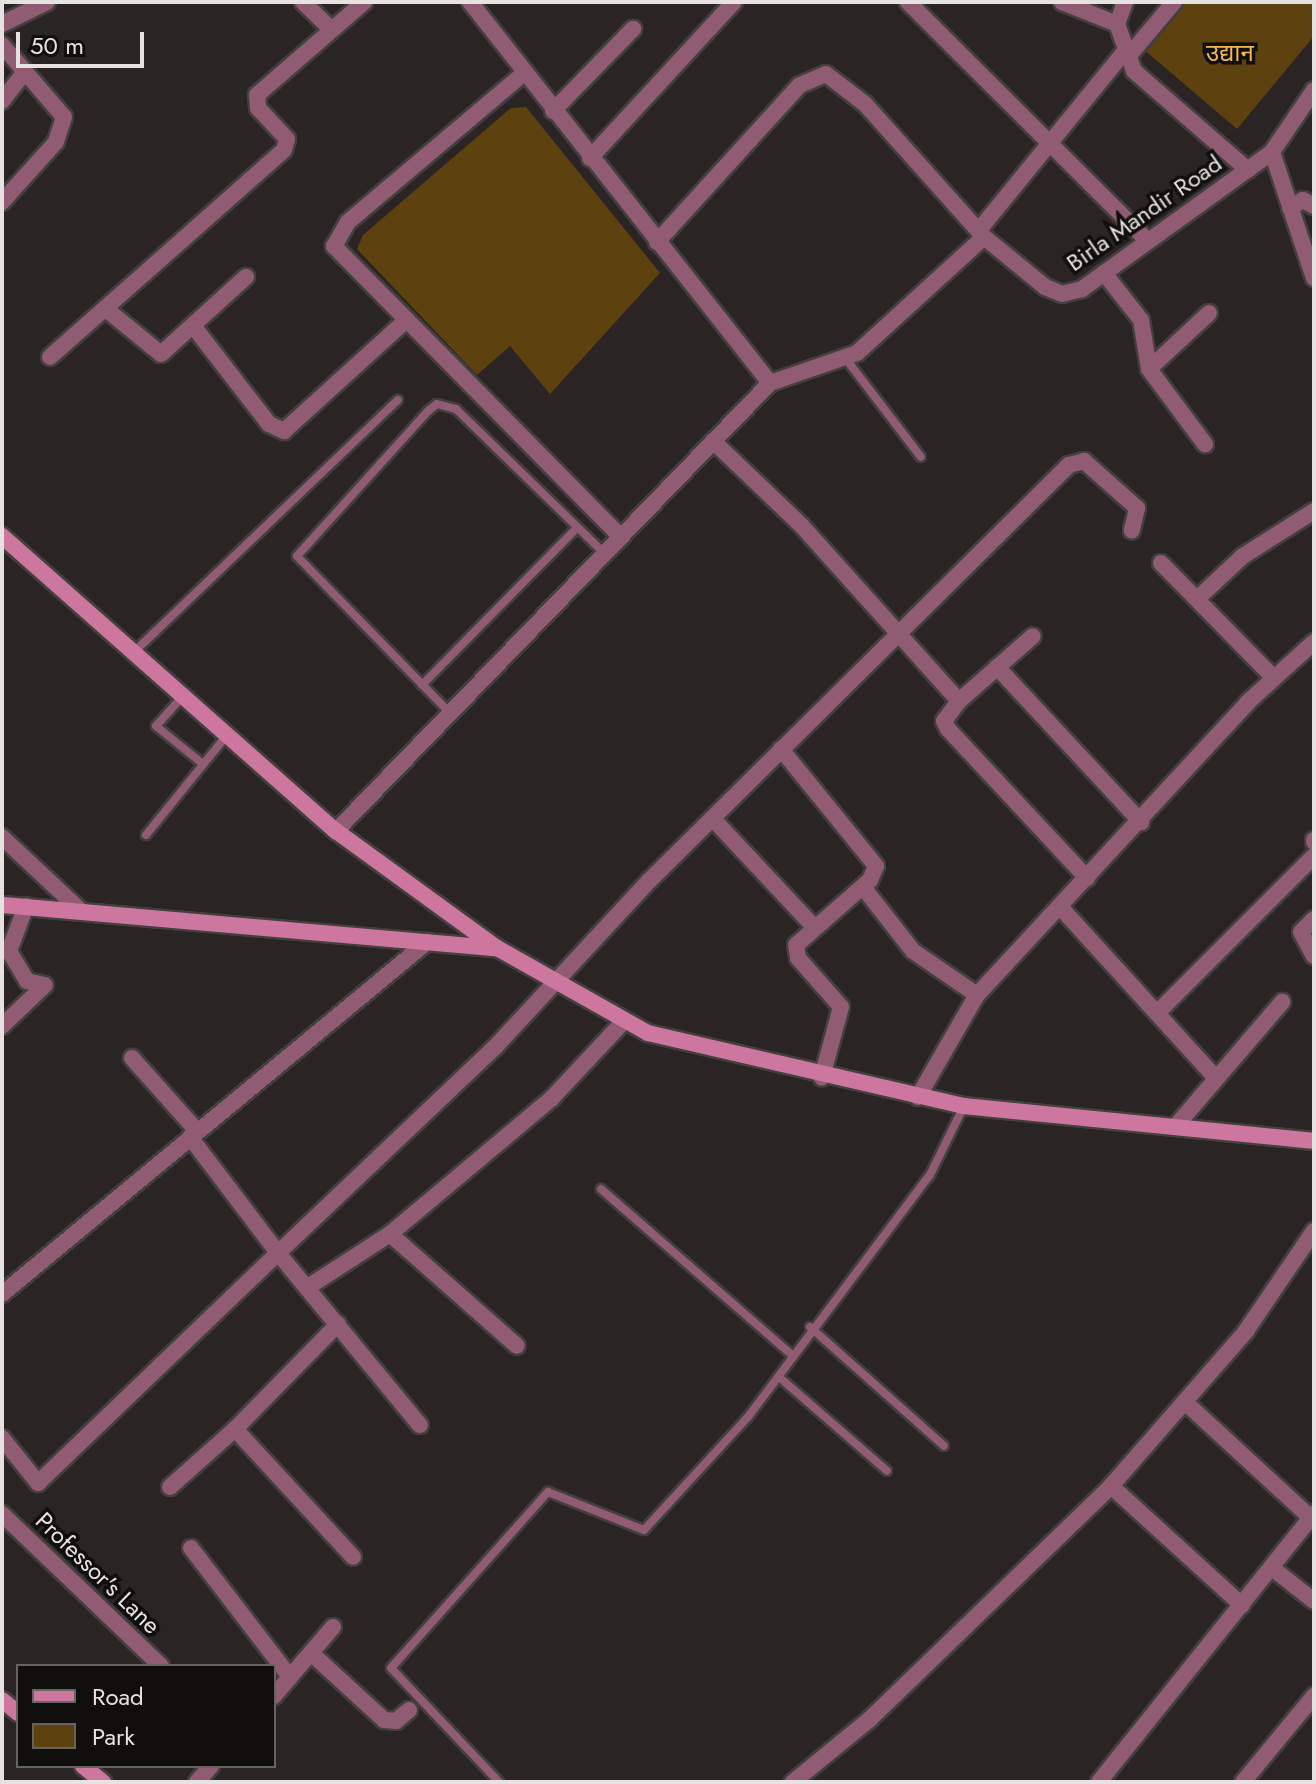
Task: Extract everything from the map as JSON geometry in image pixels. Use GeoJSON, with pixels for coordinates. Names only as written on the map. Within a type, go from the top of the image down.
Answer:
{"type":"FeatureCollection","features":[{"type":"Feature","properties":{"kind":"main road"},"geometry":{"type":"LineString","coordinates":[[2,536],[336,831],[497,948],[624,1021],[672,1041],[822,1077],[964,1106],[1314,1141]]}},
{"type":"Feature","properties":{"kind":"main road"},"geometry":{"type":"LineString","coordinates":[[2,905],[497,948]]}},
{"type":"Feature","properties":{"kind":"main road"},"geometry":{"type":"LineString","coordinates":[[86,1768],[103,1782]]}},
{"type":"Feature","properties":{"kind":"street"},"geometry":{"type":"LineString","coordinates":[[2,24],[47,2]]}},
{"type":"Feature","properties":{"kind":"street"},"geometry":{"type":"LineString","coordinates":[[303,2],[331,29]]}},
{"type":"Feature","properties":{"kind":"street"},"geometry":{"type":"LineString","coordinates":[[50,357],[284,150],[287,139],[258,108],[257,95],[364,2]]}},
{"type":"Feature","properties":{"kind":"street"},"geometry":{"type":"LineString","coordinates":[[470,2],[523,74],[770,383]]}},
{"type":"Feature","properties":{"kind":"street"},"geometry":{"type":"LineString","coordinates":[[590,158],[734,2]]}},
{"type":"Feature","properties":{"kind":"street"},"geometry":{"type":"LineString","coordinates":[[908,2],[1147,240]]}},
{"type":"Feature","properties":{"kind":"street"},"geometry":{"type":"LineString","coordinates":[[1062,2],[1117,24]]}},
{"type":"Feature","properties":{"kind":"street"},"geometry":{"type":"LineString","coordinates":[[1125,2],[1117,24],[1126,55],[1162,99],[1248,170]]}},
{"type":"Feature","properties":{"kind":"street"},"geometry":{"type":"LineString","coordinates":[[336,831],[770,383],[846,359],[884,334],[982,234],[1050,144],[1174,2]]}},
{"type":"Feature","properties":{"kind":"street"},"geometry":{"type":"LineString","coordinates":[[553,111],[633,29]]}},
{"type":"Feature","properties":{"kind":"street"},"geometry":{"type":"LineString","coordinates":[[2,45],[56,105],[63,129],[2,202]]}},
{"type":"Feature","properties":{"kind":"street"},"geometry":{"type":"LineString","coordinates":[[2,101],[25,72]]}},
{"type":"Feature","properties":{"kind":"street"},"geometry":{"type":"LineString","coordinates":[[523,74],[338,234],[339,258],[621,537]]}},
{"type":"Feature","properties":{"kind":"street"},"geometry":{"type":"LineString","coordinates":[[657,242],[800,85],[826,74],[865,104],[982,234]]}},
{"type":"Feature","properties":{"kind":"street","name":"Birla Mandir Road"},"geometry":{"type":"LineString","coordinates":[[982,234],[1062,294],[1104,273],[1272,152],[1314,90]]}},
{"type":"Feature","properties":{"kind":"street"},"geometry":{"type":"LineString","coordinates":[[1272,152],[1314,278]]}},
{"type":"Feature","properties":{"kind":"street"},"geometry":{"type":"LineString","coordinates":[[1290,208],[1303,200],[1314,206]]}},
{"type":"Feature","properties":{"kind":"street"},"geometry":{"type":"LineString","coordinates":[[1104,273],[1141,320],[1149,369],[1205,444]]}},
{"type":"Feature","properties":{"kind":"street"},"geometry":{"type":"LineString","coordinates":[[106,309],[153,352],[170,350],[246,277]]}},
{"type":"Feature","properties":{"kind":"street"},"geometry":{"type":"LineString","coordinates":[[1149,369],[1209,313]]}},
{"type":"Feature","properties":{"kind":"street"},"geometry":{"type":"LineString","coordinates":[[194,327],[269,424],[284,431],[404,322]]}},
{"type":"Feature","properties":{"kind":"street"},"geometry":{"type":"LineString","coordinates":[[713,441],[801,525],[959,701]]}},
{"type":"Feature","properties":{"kind":"street"},"geometry":{"type":"LineString","coordinates":[[2,1438],[38,1483],[497,1045],[552,981],[781,749],[1076,461],[1137,508],[1132,530]]}},
{"type":"Feature","properties":{"kind":"street"},"geometry":{"type":"LineString","coordinates":[[1197,599],[1243,556],[1314,511]]}},
{"type":"Feature","properties":{"kind":"street"},"geometry":{"type":"LineString","coordinates":[[1161,563],[1274,678]]}},
{"type":"Feature","properties":{"kind":"street"},"geometry":{"type":"LineString","coordinates":[[1033,636],[959,701],[944,721],[948,729],[1087,878]]}},
{"type":"Feature","properties":{"kind":"street"},"geometry":{"type":"LineString","coordinates":[[918,1097],[977,995],[1062,909],[1087,878],[1274,678],[1314,642]]}},
{"type":"Feature","properties":{"kind":"street"},"geometry":{"type":"LineString","coordinates":[[997,667],[1141,822]]}},
{"type":"Feature","properties":{"kind":"street"},"geometry":{"type":"LineString","coordinates":[[781,749],[871,853],[876,866],[863,887],[814,927],[794,952],[842,1016],[822,1077]]}},
{"type":"Feature","properties":{"kind":"street"},"geometry":{"type":"LineString","coordinates":[[714,820],[814,927]]}},
{"type":"Feature","properties":{"kind":"street"},"geometry":{"type":"LineString","coordinates":[[2,837],[81,911]]}},
{"type":"Feature","properties":{"kind":"street"},"geometry":{"type":"LineString","coordinates":[[1157,1013],[1314,856]]}},
{"type":"Feature","properties":{"kind":"street"},"geometry":{"type":"LineString","coordinates":[[863,887],[913,951],[977,995]]}},
{"type":"Feature","properties":{"kind":"street"},"geometry":{"type":"LineString","coordinates":[[2,1026],[45,985],[27,981],[9,951],[26,906]]}},
{"type":"Feature","properties":{"kind":"street"},"geometry":{"type":"LineString","coordinates":[[1062,909],[1213,1075]]}},
{"type":"Feature","properties":{"kind":"street"},"geometry":{"type":"LineString","coordinates":[[1314,919],[1301,932],[1314,956]]}},
{"type":"Feature","properties":{"kind":"street"},"geometry":{"type":"LineString","coordinates":[[2,1294],[427,942]]}},
{"type":"Feature","properties":{"kind":"street"},"geometry":{"type":"LineString","coordinates":[[1175,1127],[1213,1075],[1282,1002]]}},
{"type":"Feature","properties":{"kind":"street"},"geometry":{"type":"LineString","coordinates":[[308,1287],[390,1234],[552,1098],[624,1021]]}},
{"type":"Feature","properties":{"kind":"street"},"geometry":{"type":"LineString","coordinates":[[132,1058],[194,1134],[278,1253],[420,1425]]}},
{"type":"Feature","properties":{"kind":"street"},"geometry":{"type":"LineString","coordinates":[[793,1782],[870,1719],[1111,1486],[1186,1403],[1314,1231]]}},
{"type":"Feature","properties":{"kind":"street"},"geometry":{"type":"LineString","coordinates":[[390,1234],[517,1346]]}},
{"type":"Feature","properties":{"kind":"street"},"geometry":{"type":"LineString","coordinates":[[170,1487],[235,1429],[338,1324]]}},
{"type":"Feature","properties":{"kind":"street"},"geometry":{"type":"LineString","coordinates":[[1099,1782],[1312,1516],[1186,1403]]}},
{"type":"Feature","properties":{"kind":"street"},"geometry":{"type":"LineString","coordinates":[[235,1429],[353,1557]]}},
{"type":"Feature","properties":{"kind":"street"},"geometry":{"type":"LineString","coordinates":[[1111,1486],[1242,1605]]}},
{"type":"Feature","properties":{"kind":"street","name":"Professor's Lane"},"geometry":{"type":"LineString","coordinates":[[2,1514],[159,1664]]}},
{"type":"Feature","properties":{"kind":"street"},"geometry":{"type":"LineString","coordinates":[[191,1548],[290,1677]]}},
{"type":"Feature","properties":{"kind":"street"},"geometry":{"type":"LineString","coordinates":[[1272,1568],[1314,1601]]}},
{"type":"Feature","properties":{"kind":"street"},"geometry":{"type":"LineString","coordinates":[[276,1694],[333,1627]]}},
{"type":"Feature","properties":{"kind":"street"},"geometry":{"type":"LineString","coordinates":[[311,1653],[384,1720],[396,1721],[409,1710]]}},
{"type":"Feature","properties":{"kind":"street"},"geometry":{"type":"LineString","coordinates":[[1243,1782],[1314,1696]]}},
{"type":"Feature","properties":{"kind":"lane"},"geometry":{"type":"LineString","coordinates":[[846,359],[921,457]]}},
{"type":"Feature","properties":{"kind":"lane"},"geometry":{"type":"LineString","coordinates":[[134,653],[398,400]]}},
{"type":"Feature","properties":{"kind":"lane"},"geometry":{"type":"LineString","coordinates":[[450,713],[297,556],[428,411],[437,404],[456,409],[605,554]]}},
{"type":"Feature","properties":{"kind":"lane"},"geometry":{"type":"LineString","coordinates":[[422,685],[577,528]]}},
{"type":"Feature","properties":{"kind":"lane"},"geometry":{"type":"LineString","coordinates":[[183,696],[156,726],[203,764]]}},
{"type":"Feature","properties":{"kind":"lane"},"geometry":{"type":"LineString","coordinates":[[146,835],[227,735]]}},
{"type":"Feature","properties":{"kind":"lane"},"geometry":{"type":"LineString","coordinates":[[499,1782],[391,1668],[548,1492],[644,1530],[779,1377],[810,1327],[930,1175],[964,1106]]}},
{"type":"Feature","properties":{"kind":"lane"},"geometry":{"type":"LineString","coordinates":[[601,1189],[791,1354]]}},
{"type":"Feature","properties":{"kind":"lane"},"geometry":{"type":"LineString","coordinates":[[810,1327],[944,1446]]}},
{"type":"Feature","properties":{"kind":"lane"},"geometry":{"type":"LineString","coordinates":[[779,1377],[887,1471]]}},
{"type":"Feature","properties":{"kind":"green space","name":"उद्यान"},"geometry":{"type":"Polygon","coordinates":[[[1179,2],[1314,2],[1314,36],[1237,129],[1142,48],[1179,2]]]}},
{"type":"Feature","properties":{"kind":"green space"},"geometry":{"type":"Polygon","coordinates":[[[526,107],[660,273],[550,394],[510,346],[477,375],[357,249],[363,235],[511,108],[526,107]]]}}]}
